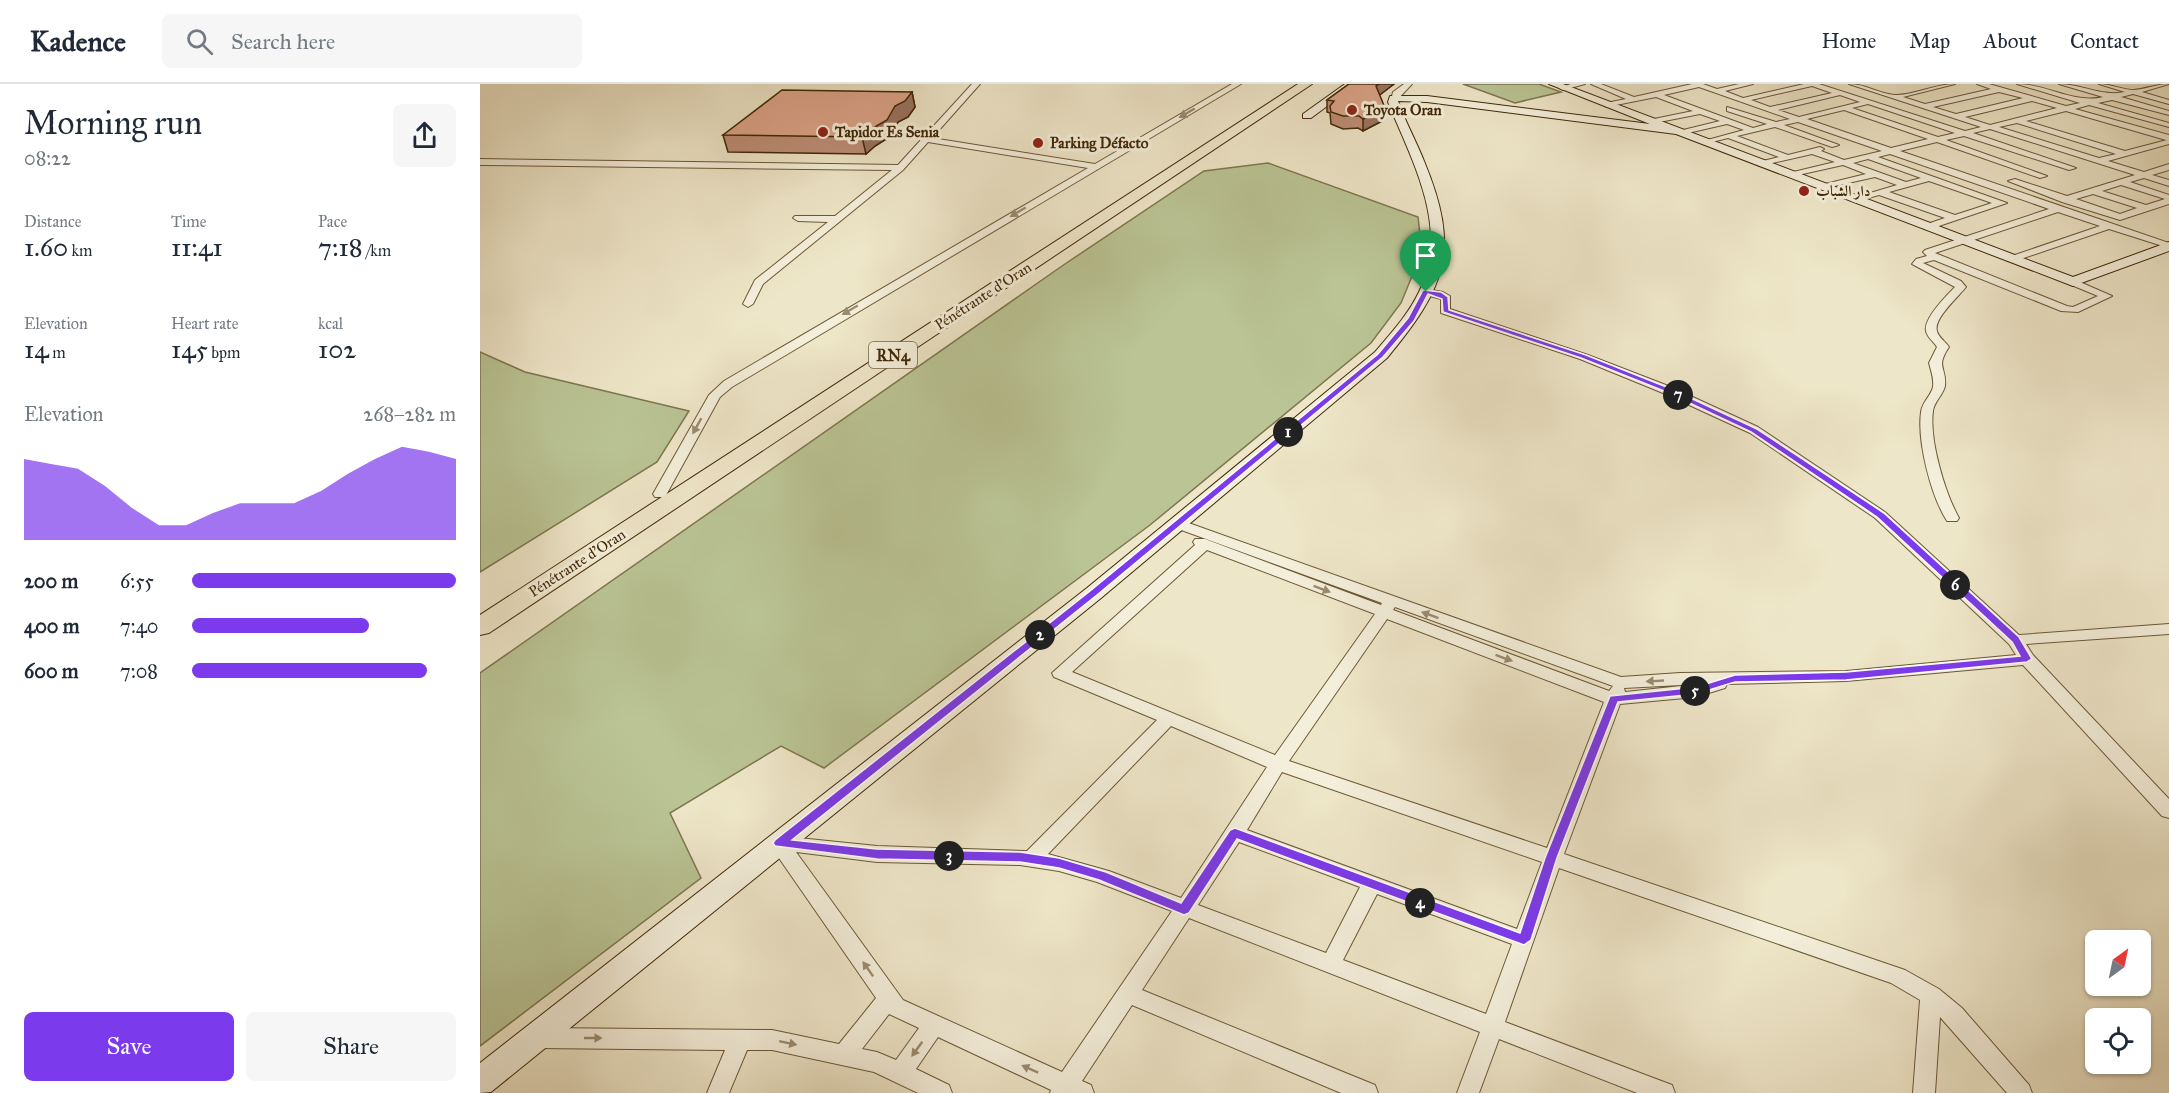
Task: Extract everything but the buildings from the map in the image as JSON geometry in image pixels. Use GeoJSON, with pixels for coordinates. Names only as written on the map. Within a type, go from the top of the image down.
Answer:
{"type":"FeatureCollection","features":[{"type":"Feature","properties":{"kind":"highway","name":"Pénétrante d'Oran"},"geometry":{"type":"LineString","coordinates":[[480,610],[1295,84]]}},
{"type":"Feature","properties":{"kind":"highway","name":"Pénétrante d'Oran"},"geometry":{"type":"LineString","coordinates":[[480,627],[1306,84]]}},
{"type":"Feature","properties":{"kind":"street"},"geometry":{"type":"LineString","coordinates":[[748,304],[759,282],[900,168],[976,84]]}},
{"type":"Feature","properties":{"kind":"street"},"geometry":{"type":"LineString","coordinates":[[660,494],[715,395],[728,384],[1237,84]]}},
{"type":"Feature","properties":{"kind":"street"},"geometry":{"type":"LineString","coordinates":[[1307,116],[1352,84]]}},
{"type":"Feature","properties":{"kind":"street"},"geometry":{"type":"LineString","coordinates":[[1559,86],[1581,84]]}},
{"type":"Feature","properties":{"kind":"street"},"geometry":{"type":"LineString","coordinates":[[1594,84],[1635,100]]}},
{"type":"Feature","properties":{"kind":"street"},"geometry":{"type":"LineString","coordinates":[[1661,84],[1678,90]]}},
{"type":"Feature","properties":{"kind":"street"},"geometry":{"type":"LineString","coordinates":[[1677,102],[1720,92],[1734,85],[1749,84]]}},
{"type":"Feature","properties":{"kind":"street"},"geometry":{"type":"LineString","coordinates":[[1656,124],[1812,84],[2072,168]]}},
{"type":"Feature","properties":{"kind":"street"},"geometry":{"type":"LineString","coordinates":[[1853,84],[2169,183]]}},
{"type":"Feature","properties":{"kind":"street"},"geometry":{"type":"LineString","coordinates":[[1981,84],[2169,140]]}},
{"type":"Feature","properties":{"kind":"street"},"geometry":{"type":"LineString","coordinates":[[2021,84],[2169,125]]}},
{"type":"Feature","properties":{"kind":"street"},"geometry":{"type":"LineString","coordinates":[[2063,84],[2169,113]]}},
{"type":"Feature","properties":{"kind":"street"},"geometry":{"type":"LineString","coordinates":[[2103,84],[2169,102]]}},
{"type":"Feature","properties":{"kind":"street"},"geometry":{"type":"LineString","coordinates":[[1792,175],[2167,84]]}},
{"type":"Feature","properties":{"kind":"street"},"geometry":{"type":"LineString","coordinates":[[1609,105],[1698,85],[2149,240],[2168,241]]}},
{"type":"Feature","properties":{"kind":"street"},"geometry":{"type":"LineString","coordinates":[[1704,142],[1796,118],[1944,85]]}},
{"type":"Feature","properties":{"kind":"street"},"geometry":{"type":"LineString","coordinates":[[1559,86],[1656,124],[1679,132],[1964,241],[2073,282],[2107,297],[2074,310],[2065,309],[1935,257],[1928,252],[1964,241],[2013,224],[2093,191],[2169,167]]}},
{"type":"Feature","properties":{"kind":"street"},"geometry":{"type":"LineString","coordinates":[[1904,86],[1919,91]]}},
{"type":"Feature","properties":{"kind":"street"},"geometry":{"type":"LineString","coordinates":[[2157,87],[2169,90]]}},
{"type":"Feature","properties":{"kind":"street"},"geometry":{"type":"LineString","coordinates":[[1926,106],[2000,90]]}},
{"type":"Feature","properties":{"kind":"street"},"geometry":{"type":"LineString","coordinates":[[480,1082],[1173,527],[1381,356],[1411,319],[1426,292],[1433,278],[1441,240],[1436,205],[1393,102],[1401,91],[1427,99],[1679,132],[1728,121]]}},
{"type":"Feature","properties":{"kind":"street"},"geometry":{"type":"LineString","coordinates":[[1769,110],[1840,93]]}},
{"type":"Feature","properties":{"kind":"street"},"geometry":{"type":"LineString","coordinates":[[1657,95],[1752,130]]}},
{"type":"Feature","properties":{"kind":"street"},"geometry":{"type":"LineString","coordinates":[[1957,116],[2032,99]]}},
{"type":"Feature","properties":{"kind":"street"},"geometry":{"type":"LineString","coordinates":[[1705,113],[1730,109],[1747,102]]}},
{"type":"Feature","properties":{"kind":"street"},"geometry":{"type":"LineString","coordinates":[[1844,108],[2043,176]]}},
{"type":"Feature","properties":{"kind":"street"},"geometry":{"type":"LineString","coordinates":[[1730,109],[1835,145]]}},
{"type":"Feature","properties":{"kind":"street"},"geometry":{"type":"LineString","coordinates":[[1813,115],[1843,124]]}},
{"type":"Feature","properties":{"kind":"street"},"geometry":{"type":"LineString","coordinates":[[2016,120],[2125,154]]}},
{"type":"Feature","properties":{"kind":"street"},"geometry":{"type":"LineString","coordinates":[[1729,136],[1787,157]]}},
{"type":"Feature","properties":{"kind":"street"},"geometry":{"type":"LineString","coordinates":[[926,139],[1095,167]]}},
{"type":"Feature","properties":{"kind":"street"},"geometry":{"type":"LineString","coordinates":[[1762,164],[1857,139]]}},
{"type":"Feature","properties":{"kind":"street"},"geometry":{"type":"LineString","coordinates":[[1887,139],[1931,154]]}},
{"type":"Feature","properties":{"kind":"street"},"geometry":{"type":"LineString","coordinates":[[2018,183],[2169,140]]}},
{"type":"Feature","properties":{"kind":"street"},"geometry":{"type":"LineString","coordinates":[[1812,151],[1906,185]]}},
{"type":"Feature","properties":{"kind":"street"},"geometry":{"type":"LineString","coordinates":[[1868,156],[2001,203]]}},
{"type":"Feature","properties":{"kind":"street"},"geometry":{"type":"LineString","coordinates":[[480,162],[900,168]]}},
{"type":"Feature","properties":{"kind":"street"},"geometry":{"type":"LineString","coordinates":[[1854,199],[1953,172]]}},
{"type":"Feature","properties":{"kind":"street"},"geometry":{"type":"LineString","coordinates":[[1824,187],[1875,174]]}},
{"type":"Feature","properties":{"kind":"street"},"geometry":{"type":"LineString","coordinates":[[2007,179],[2120,217],[2169,200]]}},
{"type":"Feature","properties":{"kind":"street"},"geometry":{"type":"LineString","coordinates":[[2120,182],[2169,200]]}},
{"type":"Feature","properties":{"kind":"street"},"geometry":{"type":"LineString","coordinates":[[2093,191],[2146,208]]}},
{"type":"Feature","properties":{"kind":"street"},"geometry":{"type":"LineString","coordinates":[[1880,192],[1954,218]]}},
{"type":"Feature","properties":{"kind":"street"},"geometry":{"type":"LineString","coordinates":[[1928,227],[2024,196]]}},
{"type":"Feature","properties":{"kind":"street"},"geometry":{"type":"LineString","coordinates":[[1977,211],[2013,224]]}},
{"type":"Feature","properties":{"kind":"street"},"geometry":{"type":"LineString","coordinates":[[798,218],[837,219]]}},
{"type":"Feature","properties":{"kind":"street"},"geometry":{"type":"LineString","coordinates":[[2012,259],[2110,226]]}},
{"type":"Feature","properties":{"kind":"street"},"geometry":{"type":"LineString","coordinates":[[2073,282],[2168,241]]}},
{"type":"Feature","properties":{"kind":"street"},"geometry":{"type":"LineString","coordinates":[[1935,257],[1917,264],[1961,287],[1942,307],[1932,328],[1932,333],[1940,340],[1943,347],[1934,360],[1938,387],[1929,404],[1927,422],[1943,503],[1952,518]]}},
{"type":"Feature","properties":{"kind":"street"},"geometry":{"type":"LineString","coordinates":[[1426,292],[1439,294],[1446,298],[1445,311],[1584,357],[1667,390],[1754,430],[1880,515],[2016,640],[2027,659],[2169,811]]}},
{"type":"Feature","properties":{"kind":"street"},"geometry":{"type":"LineString","coordinates":[[1173,527],[1205,544],[1388,607]]}},
{"type":"Feature","properties":{"kind":"street"},"geometry":{"type":"LineString","coordinates":[[1173,527],[1617,691],[1696,691],[1735,679],[1846,676],[2027,659]]}},
{"type":"Feature","properties":{"kind":"street"},"geometry":{"type":"LineString","coordinates":[[1205,544],[1060,673],[1278,764],[1898,976],[1932,996],[1954,1015],[2021,1093]]}},
{"type":"Feature","properties":{"kind":"street"},"geometry":{"type":"LineString","coordinates":[[779,843],[895,1007],[1070,1090],[1127,993],[1235,833],[1278,764],[1388,607]]}},
{"type":"Feature","properties":{"kind":"street"},"geometry":{"type":"LineString","coordinates":[[2016,640],[2169,629]]}},
{"type":"Feature","properties":{"kind":"street"},"geometry":{"type":"LineString","coordinates":[[1468,1093],[1524,940],[1551,858],[1617,691]]}},
{"type":"Feature","properties":{"kind":"street"},"geometry":{"type":"LineString","coordinates":[[1031,859],[1168,719]]}},
{"type":"Feature","properties":{"kind":"street"},"geometry":{"type":"LineString","coordinates":[[1235,833],[1524,940]]}},
{"type":"Feature","properties":{"kind":"street"},"geometry":{"type":"LineString","coordinates":[[779,843],[877,854],[1031,859],[1059,863],[1102,876],[1664,1093]]}},
{"type":"Feature","properties":{"kind":"street"},"geometry":{"type":"LineString","coordinates":[[1331,964],[1371,885]]}},
{"type":"Feature","properties":{"kind":"street"},"geometry":{"type":"LineString","coordinates":[[1127,993],[1366,1093]]}},
{"type":"Feature","properties":{"kind":"street"},"geometry":{"type":"LineString","coordinates":[[1924,1093],[1932,996]]}},
{"type":"Feature","properties":{"kind":"street"},"geometry":{"type":"LineString","coordinates":[[844,1055],[889,998]]}},
{"type":"Feature","properties":{"kind":"street"},"geometry":{"type":"LineString","coordinates":[[900,1073],[934,1025]]}},
{"type":"Feature","properties":{"kind":"street"},"geometry":{"type":"LineString","coordinates":[[535,1038],[772,1040],[877,1062],[941,1093]]}},
{"type":"Feature","properties":{"kind":"street"},"geometry":{"type":"LineString","coordinates":[[718,1093],[740,1040]]}},
{"type":"Feature","properties":{"kind":"green space"},"geometry":{"type":"Polygon","coordinates":[[[1463,84],[1539,84],[1561,92],[1515,103],[1463,84]]]}},
{"type":"Feature","properties":{"kind":"green space"},"geometry":{"type":"Polygon","coordinates":[[[1268,163],[1418,217],[1422,252],[1401,303],[1371,343],[1150,525],[824,768],[781,746],[670,813],[701,878],[480,1046],[480,673],[1062,266],[1204,171],[1268,163]]]}},
{"type":"Feature","properties":{"kind":"green space"},"geometry":{"type":"Polygon","coordinates":[[[480,352],[525,372],[689,411],[657,462],[480,572],[480,352]]]}},
{"type":"Feature","properties":{"kind":"place","name":"Toyota Oran"},"geometry":{"type":"Point","coordinates":[1352,110]}},
{"type":"Feature","properties":{"kind":"place","name":"Tapidor Es Senia"},"geometry":{"type":"Point","coordinates":[823,132]}},
{"type":"Feature","properties":{"kind":"place","name":"Parking Défacto"},"geometry":{"type":"Point","coordinates":[1038,143]}},
{"type":"Feature","properties":{"kind":"place","name":"دار الشباب"},"geometry":{"type":"Point","coordinates":[1804,191]}},
{"type":"Feature","properties":{"kind":"route"},"geometry":{"type":"LineString","coordinates":[[1426,292],[1439,294],[1446,298],[1445,311],[1584,357],[1667,390],[1754,430],[1880,515],[2016,640],[2027,659],[1846,676],[1735,679],[1696,691],[1614,699],[1551,858],[1524,940],[1235,833],[1184,909],[1102,876],[1059,863],[1020,857],[877,854],[779,843],[1094,593],[1381,356],[1411,319],[1426,292]]}}]}
